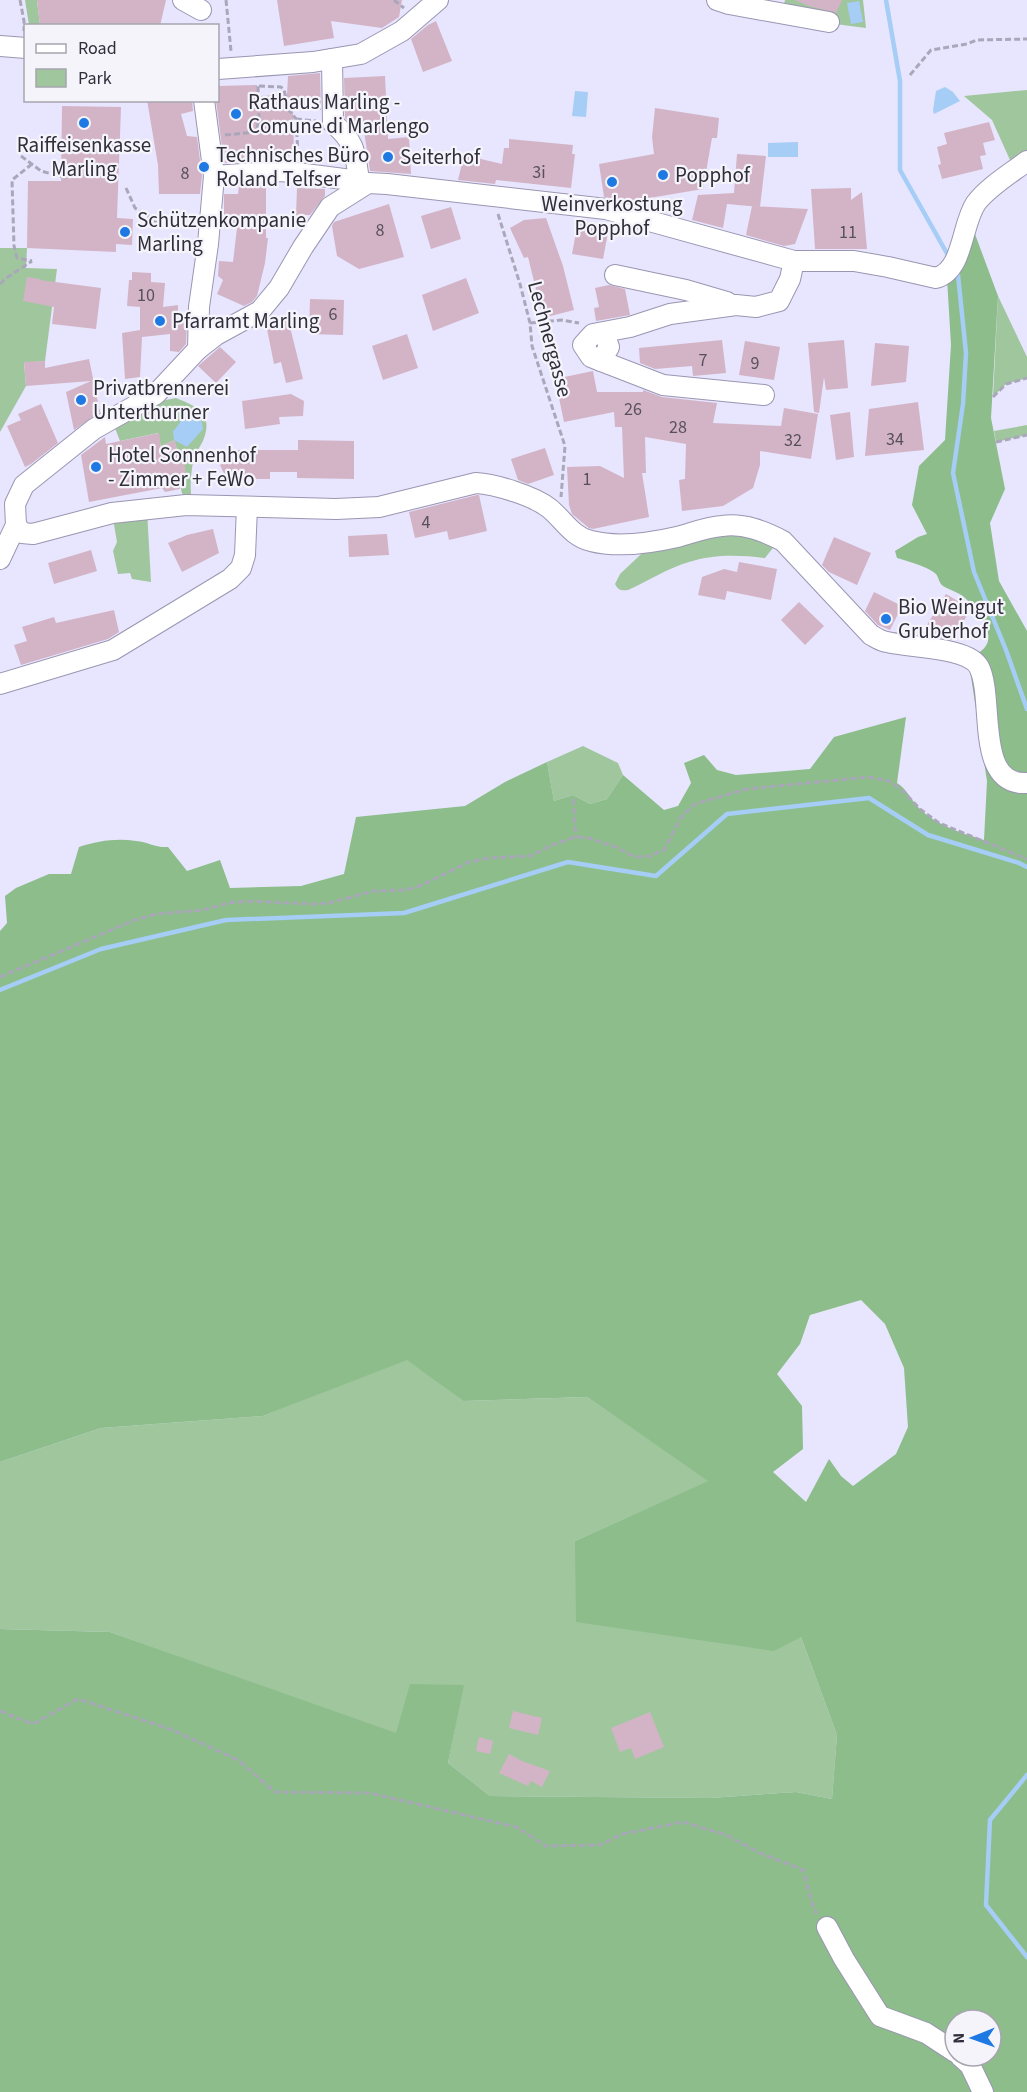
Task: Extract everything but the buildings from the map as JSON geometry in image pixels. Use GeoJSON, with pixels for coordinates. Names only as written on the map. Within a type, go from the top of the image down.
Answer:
{"type":"FeatureCollection","features":[{"type":"Feature","properties":{"kind":"street"},"geometry":{"type":"LineString","coordinates":[[183,0],[201,10]]}},
{"type":"Feature","properties":{"kind":"street"},"geometry":{"type":"LineString","coordinates":[[225,64],[258,76],[361,54],[402,31],[438,0]]}},
{"type":"Feature","properties":{"kind":"street"},"geometry":{"type":"LineString","coordinates":[[717,0],[829,22]]}},
{"type":"Feature","properties":{"kind":"street"},"geometry":{"type":"LineString","coordinates":[[0,46],[24,47]]}},
{"type":"Feature","properties":{"kind":"street"},"geometry":{"type":"LineString","coordinates":[[332,59],[333,123],[345,134],[355,149],[363,182]]}},
{"type":"Feature","properties":{"kind":"street"},"geometry":{"type":"LineString","coordinates":[[198,349],[199,307],[214,176],[204,102]]}},
{"type":"Feature","properties":{"kind":"street"},"geometry":{"type":"LineString","coordinates":[[214,176],[282,171],[606,209],[794,261],[854,261],[936,278],[942,276],[962,248],[963,231],[977,202],[1027,161]]}},
{"type":"Feature","properties":{"kind":"street"},"geometry":{"type":"LineString","coordinates":[[0,559],[16,525],[15,504],[24,485],[94,429],[156,394],[198,349],[216,335],[260,311],[279,288],[330,207],[363,182]]}},
{"type":"Feature","properties":{"kind":"street"},"geometry":{"type":"LineString","coordinates":[[615,275],[756,307],[779,301],[790,279],[794,261]]}},
{"type":"Feature","properties":{"kind":"street"},"geometry":{"type":"LineString","coordinates":[[736,304],[670,314],[604,333],[609,347],[601,361],[663,385],[764,395]]}},
{"type":"Feature","properties":{"kind":"street"},"geometry":{"type":"LineString","coordinates":[[16,525],[22,533],[33,534],[112,513],[186,505],[336,509],[379,507],[476,483],[533,499],[547,506],[579,537],[603,543],[636,544],[723,525],[765,531],[783,541],[871,635],[882,641],[946,651],[968,657],[978,665],[983,678],[992,753],[1000,774],[1010,780],[1027,783]]}},
{"type":"Feature","properties":{"kind":"street"},"geometry":{"type":"LineString","coordinates":[[0,684],[113,650],[230,579],[241,568],[245,555],[247,507]]}},
{"type":"Feature","properties":{"kind":"street"},"geometry":{"type":"LineString","coordinates":[[827,1927],[880,2016],[926,2033],[943,2044]]}},
{"type":"Feature","properties":{"kind":"street"},"geometry":{"type":"LineString","coordinates":[[971,2068],[983,2092]]}},
{"type":"Feature","properties":{"kind":"path"},"geometry":{"type":"LineString","coordinates":[[20,0],[24,21],[24,47]]}},
{"type":"Feature","properties":{"kind":"path"},"geometry":{"type":"LineString","coordinates":[[225,64],[226,0]]}},
{"type":"Feature","properties":{"kind":"path"},"geometry":{"type":"LineString","coordinates":[[910,75],[931,50],[977,40],[1027,39]]}},
{"type":"Feature","properties":{"kind":"path"},"geometry":{"type":"LineString","coordinates":[[258,76],[264,88],[281,87],[284,90],[289,110],[296,119],[298,173]]}},
{"type":"Feature","properties":{"kind":"path"},"geometry":{"type":"LineString","coordinates":[[209,137],[257,132],[258,76]]}},
{"type":"Feature","properties":{"kind":"path"},"geometry":{"type":"LineString","coordinates":[[296,119],[333,123]]}},
{"type":"Feature","properties":{"kind":"path"},"geometry":{"type":"LineString","coordinates":[[21,156],[41,171],[66,178]]}},
{"type":"Feature","properties":{"kind":"path"},"geometry":{"type":"LineString","coordinates":[[0,284],[32,261],[17,258],[14,246],[12,180],[32,164]]}},
{"type":"Feature","properties":{"kind":"path"},"geometry":{"type":"LineString","coordinates":[[126,188],[135,208],[157,222]]}},
{"type":"Feature","properties":{"kind":"path","name":"Lechnergasse"},"geometry":{"type":"LineString","coordinates":[[497,207],[530,323],[536,357],[565,446],[559,517]]}},
{"type":"Feature","properties":{"kind":"path"},"geometry":{"type":"LineString","coordinates":[[530,323],[562,320],[592,325],[604,333]]}},
{"type":"Feature","properties":{"kind":"path"},"geometry":{"type":"LineString","coordinates":[[993,397],[1006,384],[1027,378]]}},
{"type":"Feature","properties":{"kind":"path"},"geometry":{"type":"LineString","coordinates":[[996,442],[1027,435]]}},
{"type":"Feature","properties":{"kind":"path"},"geometry":{"type":"LineString","coordinates":[[0,977],[135,920],[156,914],[203,910],[228,903],[249,901],[329,903],[374,891],[406,890],[422,885],[469,862],[489,858],[530,856],[576,837],[589,838],[616,847],[635,857],[650,856],[664,850],[681,817],[695,804],[747,789],[868,777],[889,781],[939,823],[1027,859]]}},
{"type":"Feature","properties":{"kind":"path"},"geometry":{"type":"LineString","coordinates":[[573,799],[576,837]]}},
{"type":"Feature","properties":{"kind":"path"},"geometry":{"type":"LineString","coordinates":[[0,1711],[33,1725],[78,1699],[170,1729],[238,1760],[275,1792],[370,1793],[516,1827],[546,1846],[600,1845],[622,1834],[683,1822],[726,1835],[760,1853],[802,1870],[814,1909],[827,1927]]}},
{"type":"Feature","properties":{"kind":"green space"},"geometry":{"type":"Polygon","coordinates":[[[25,0],[37,0],[40,24],[29,24],[25,0]]]}},
{"type":"Feature","properties":{"kind":"green space"},"geometry":{"type":"Polygon","coordinates":[[[785,0],[863,0],[866,28],[781,17],[785,0]]]}},
{"type":"Feature","properties":{"kind":"green space"},"geometry":{"type":"Polygon","coordinates":[[[1027,90],[1027,152],[1012,161],[992,120],[964,96],[1027,90]]]}},
{"type":"Feature","properties":{"kind":"green space"},"geometry":{"type":"Polygon","coordinates":[[[969,218],[998,296],[991,418],[1005,489],[990,523],[999,581],[1027,631],[1027,2092],[0,2092],[0,1629],[110,1632],[396,1733],[410,1684],[464,1685],[448,1763],[490,1796],[710,1798],[796,1792],[832,1799],[837,1735],[801,1637],[774,1651],[576,1622],[575,1541],[708,1481],[587,1397],[463,1401],[407,1360],[263,1416],[101,1428],[0,1462],[0,931],[7,923],[5,896],[16,888],[49,874],[71,874],[79,847],[93,843],[129,840],[168,847],[187,871],[220,860],[230,888],[301,886],[344,874],[356,817],[465,806],[505,782],[547,762],[554,801],[573,795],[590,804],[607,799],[623,775],[664,810],[678,806],[691,783],[684,763],[704,755],[717,770],[736,775],[810,769],[834,737],[906,717],[897,783],[904,788],[919,808],[933,819],[984,840],[987,781],[968,657],[980,652],[986,646],[987,630],[978,612],[964,597],[943,586],[933,571],[897,558],[895,551],[927,534],[912,505],[919,466],[945,440],[951,345],[947,278],[969,218]],[[861,1300],[810,1315],[800,1344],[777,1374],[802,1406],[803,1449],[773,1472],[806,1502],[829,1459],[841,1476],[853,1486],[896,1454],[908,1427],[904,1368],[885,1324],[861,1300]]]}},
{"type":"Feature","properties":{"kind":"green space"},"geometry":{"type":"Polygon","coordinates":[[[0,248],[27,248],[26,268],[57,269],[45,361],[24,363],[26,386],[0,432],[0,248]]]}},
{"type":"Feature","properties":{"kind":"green space"},"geometry":{"type":"Polygon","coordinates":[[[998,296],[1027,357],[1027,378],[1006,384],[993,397],[998,296]]]}},
{"type":"Feature","properties":{"kind":"green space"},"geometry":{"type":"Polygon","coordinates":[[[176,398],[197,408],[207,424],[203,441],[193,463],[191,495],[183,496],[180,476],[183,455],[179,456],[174,440],[161,447],[158,433],[120,441],[115,428],[151,403],[176,398]]]}},
{"type":"Feature","properties":{"kind":"green space"},"geometry":{"type":"Polygon","coordinates":[[[1027,425],[1027,435],[996,442],[994,431],[1027,425]]]}},
{"type":"Feature","properties":{"kind":"green space"},"geometry":{"type":"Polygon","coordinates":[[[147,510],[151,582],[132,579],[130,573],[118,574],[113,551],[117,542],[112,513],[147,510]]]}},
{"type":"Feature","properties":{"kind":"green space"},"geometry":{"type":"Polygon","coordinates":[[[698,531],[780,539],[765,558],[717,556],[673,568],[628,590],[620,590],[616,586],[620,574],[655,541],[698,531]]]}},
{"type":"Feature","properties":{"kind":"green space"},"geometry":{"type":"Polygon","coordinates":[[[583,746],[618,763],[623,775],[607,799],[590,804],[573,795],[554,801],[547,762],[583,746]]]}},
{"type":"Feature","properties":{"kind":"green space"},"geometry":{"type":"Polygon","coordinates":[[[407,1359],[463,1401],[587,1397],[709,1481],[575,1541],[801,1637],[837,1735],[832,1799],[796,1792],[710,1798],[490,1796],[448,1763],[463,1686],[397,1734],[110,1632],[0,1629],[0,1462],[101,1428],[263,1416],[407,1359]]]}},
{"type":"Feature","properties":{"kind":"water"},"geometry":{"type":"Polygon","coordinates":[[[859,1],[863,22],[851,24],[847,3],[859,1]]]}},
{"type":"Feature","properties":{"kind":"water"},"geometry":{"type":"Polygon","coordinates":[[[945,87],[953,92],[960,101],[934,114],[936,91],[945,87]]]}},
{"type":"Feature","properties":{"kind":"water"},"geometry":{"type":"Polygon","coordinates":[[[575,91],[588,92],[586,117],[572,116],[575,91]]]}},
{"type":"Feature","properties":{"kind":"water"},"geometry":{"type":"Polygon","coordinates":[[[798,142],[798,157],[768,157],[768,143],[798,142]]]}},
{"type":"Feature","properties":{"kind":"water"},"geometry":{"type":"Polygon","coordinates":[[[187,412],[198,417],[203,429],[187,447],[174,440],[173,431],[187,412]]]}},
{"type":"Feature","properties":{"kind":"waterway"},"geometry":{"type":"LineString","coordinates":[[886,0],[900,81],[900,170],[949,257]]}},
{"type":"Feature","properties":{"kind":"waterway"},"geometry":{"type":"LineString","coordinates":[[956,269],[966,353],[963,404],[953,473],[974,572],[1027,709]]}},
{"type":"Feature","properties":{"kind":"waterway"},"geometry":{"type":"LineString","coordinates":[[0,990],[101,949],[226,920],[404,913],[568,862],[656,876],[727,814],[869,798],[928,835],[1027,867]]}},
{"type":"Feature","properties":{"kind":"waterway"},"geometry":{"type":"LineString","coordinates":[[1027,1775],[990,1820],[986,1905],[1027,1957]]}},
{"type":"Feature","properties":{"kind":"place","name":"Rathaus Marling - Comune di Marlengo"},"geometry":{"type":"Point","coordinates":[236,114]}},
{"type":"Feature","properties":{"kind":"place","name":"Raiffeisenkasse Marling"},"geometry":{"type":"Point","coordinates":[84,123]}},
{"type":"Feature","properties":{"kind":"place","name":"Seiterhof"},"geometry":{"type":"Point","coordinates":[388,157]}},
{"type":"Feature","properties":{"kind":"place","name":"Technisches Büro Roland Telfser"},"geometry":{"type":"Point","coordinates":[204,167]}},
{"type":"Feature","properties":{"kind":"place","name":"Popphof"},"geometry":{"type":"Point","coordinates":[663,175]}},
{"type":"Feature","properties":{"kind":"place","name":"Weinverkostung Popphof"},"geometry":{"type":"Point","coordinates":[612,182]}},
{"type":"Feature","properties":{"kind":"place","name":"Schützenkompanie Marling"},"geometry":{"type":"Point","coordinates":[125,232]}},
{"type":"Feature","properties":{"kind":"place","name":"Pfarramt Marling"},"geometry":{"type":"Point","coordinates":[160,321]}},
{"type":"Feature","properties":{"kind":"place","name":"Privatbrennerei Unterthurner"},"geometry":{"type":"Point","coordinates":[81,400]}},
{"type":"Feature","properties":{"kind":"place","name":"Hotel Sonnenhof - Zimmer + FeWo"},"geometry":{"type":"Point","coordinates":[96,467]}},
{"type":"Feature","properties":{"kind":"place","name":"Bio Weingut Gruberhof"},"geometry":{"type":"Point","coordinates":[886,619]}}]}
